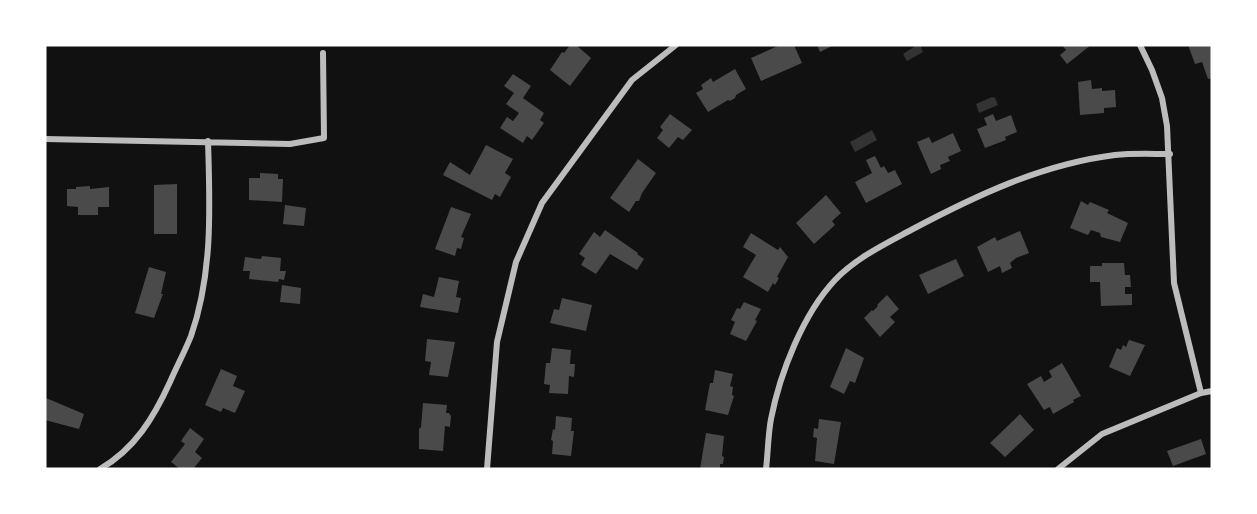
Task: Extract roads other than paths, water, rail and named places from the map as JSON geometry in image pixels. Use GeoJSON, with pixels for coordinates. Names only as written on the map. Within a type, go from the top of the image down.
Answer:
{"type":"FeatureCollection","features":[{"type":"Feature","properties":{"kind":"street"},"geometry":{"type":"LineString","coordinates":[[488,469],[497,342],[516,262],[542,203],[632,80],[676,45]]}},
{"type":"Feature","properties":{"kind":"street"},"geometry":{"type":"LineString","coordinates":[[1140,45],[1162,98],[1170,154],[1174,283],[1201,393]]}},
{"type":"Feature","properties":{"kind":"street"},"geometry":{"type":"LineString","coordinates":[[45,139],[290,144],[324,138],[323,53]]}},
{"type":"Feature","properties":{"kind":"street"},"geometry":{"type":"LineString","coordinates":[[100,469],[136,441],[161,402],[191,335],[204,285],[210,222],[208,141]]}},
{"type":"Feature","properties":{"kind":"street"},"geometry":{"type":"LineString","coordinates":[[766,469],[771,420],[783,372],[810,315],[835,280],[869,253],[931,219],[1013,180],[1057,167],[1116,155],[1170,154]]}},
{"type":"Feature","properties":{"kind":"street"},"geometry":{"type":"LineString","coordinates":[[1058,469],[1102,434],[1201,393],[1212,391]]}}]}
